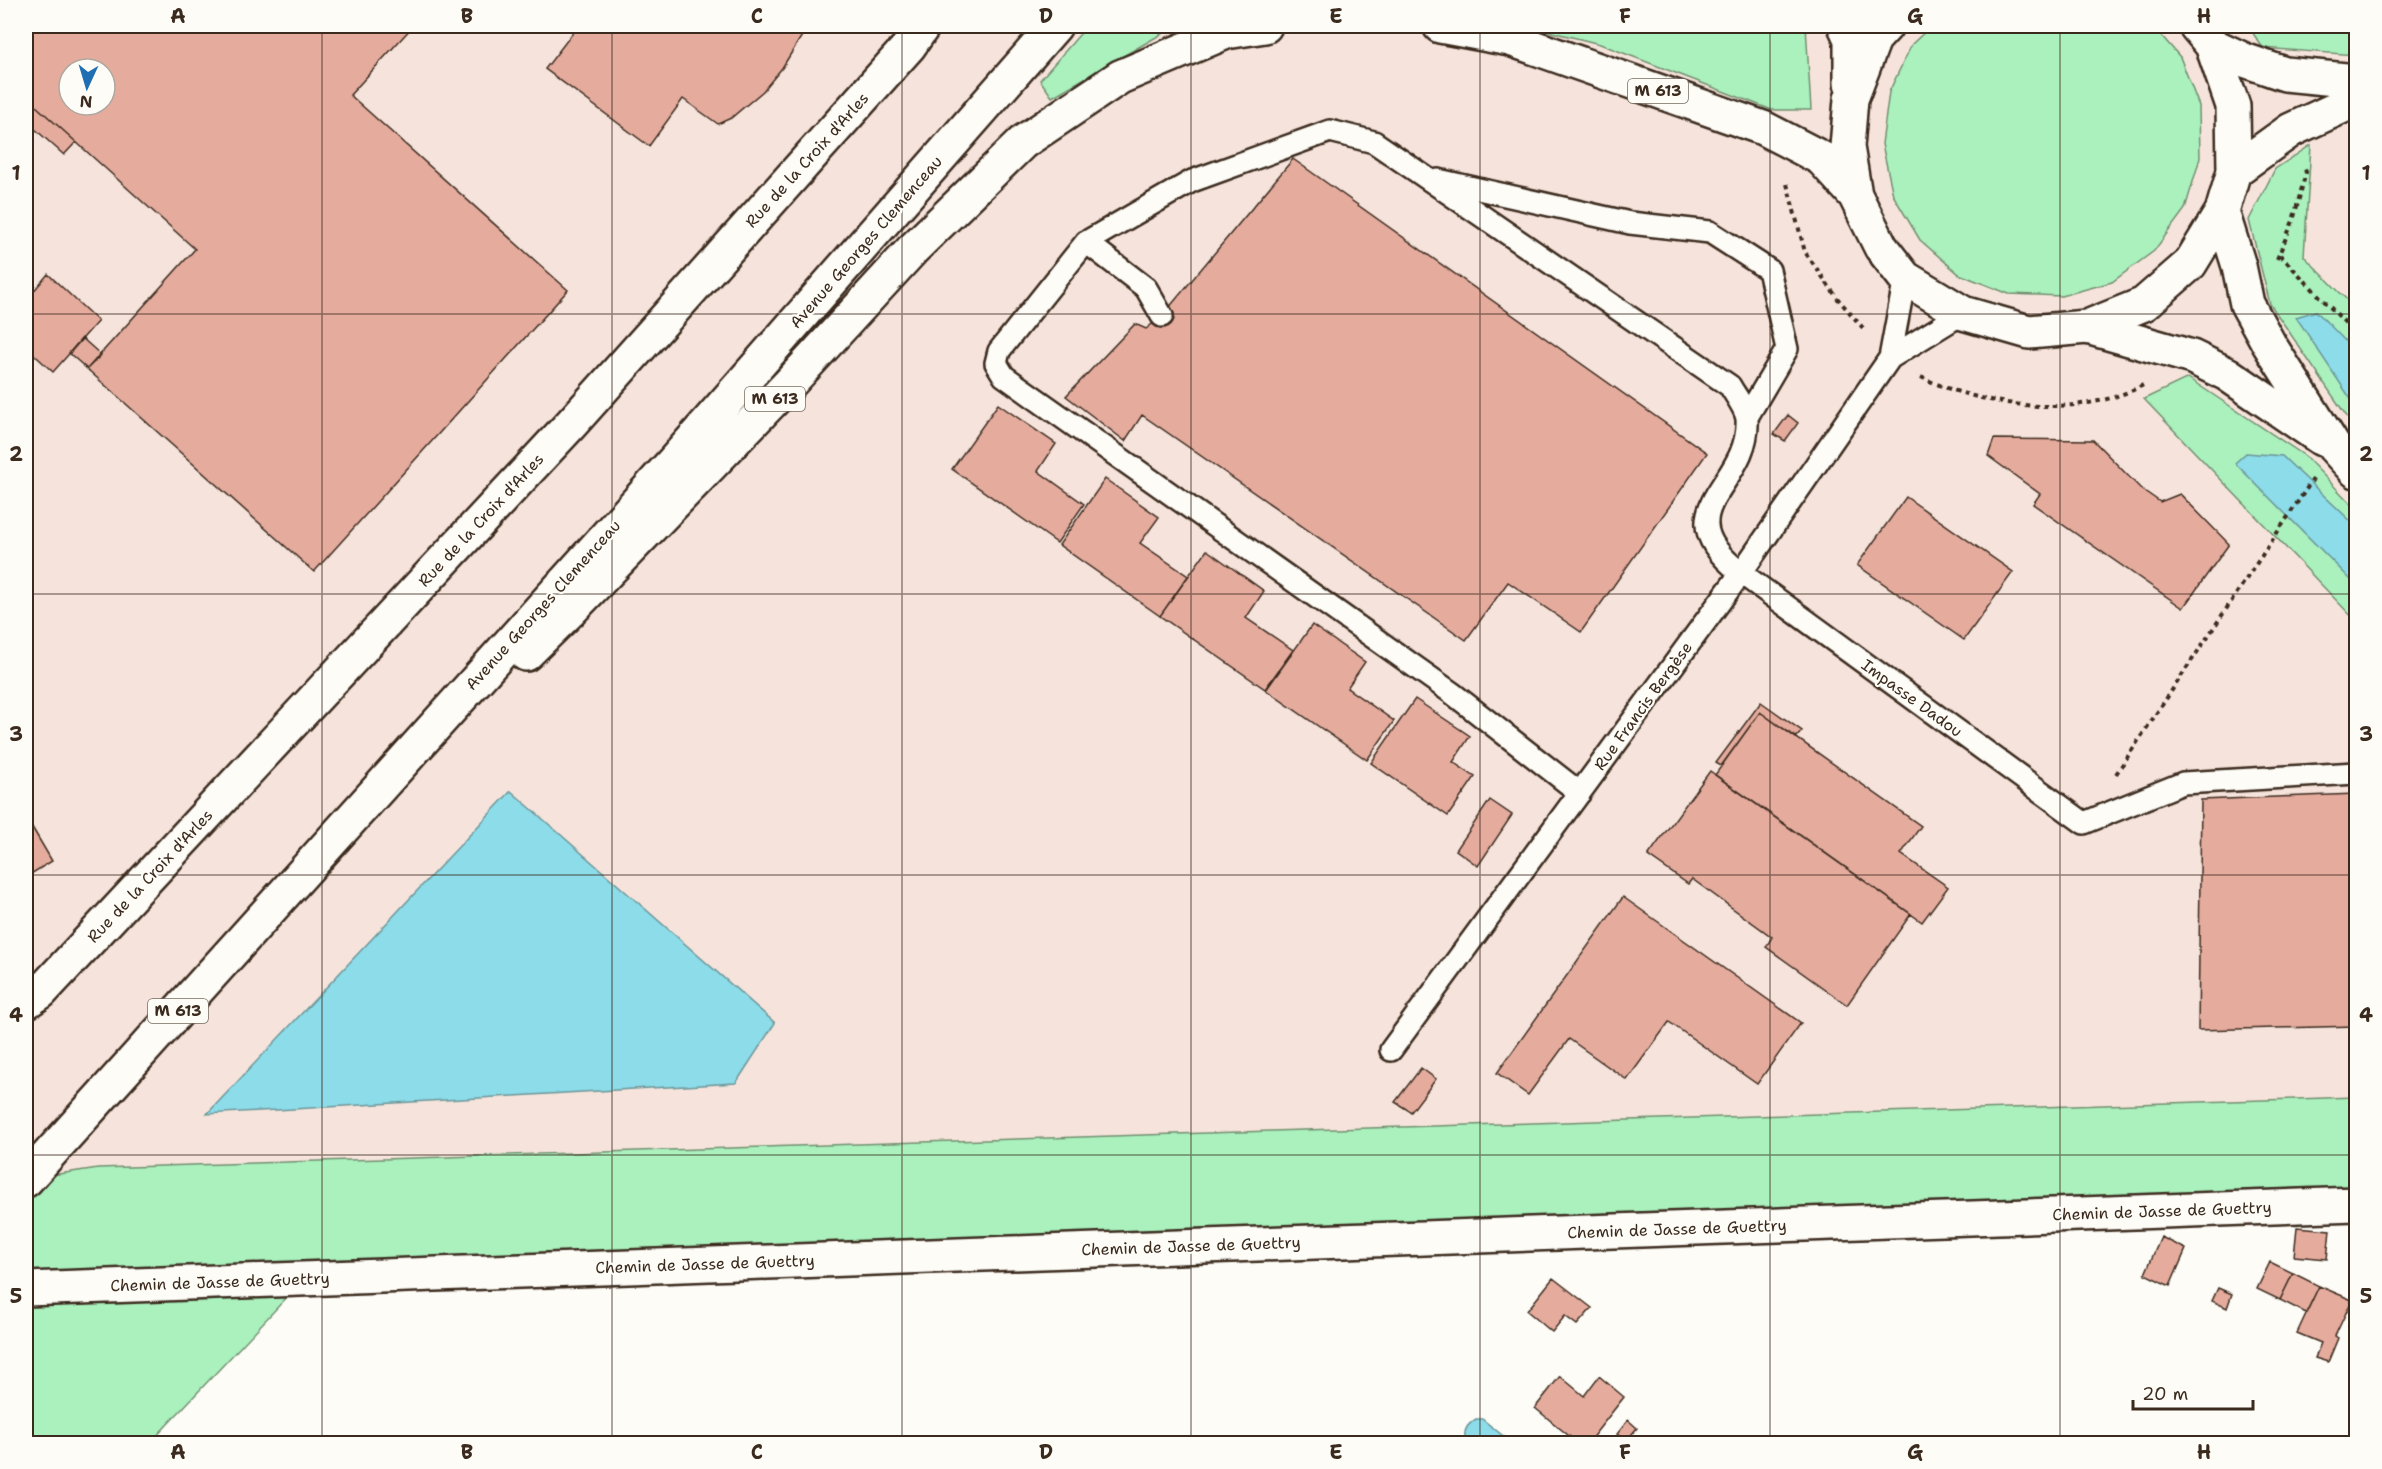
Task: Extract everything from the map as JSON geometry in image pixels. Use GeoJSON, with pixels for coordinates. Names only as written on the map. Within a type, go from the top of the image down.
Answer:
{"type":"FeatureCollection","features":[{"type":"Feature","properties":{"kind":"street","name":"Rue de la Croix d'Arles"},"geometry":{"type":"LineString","coordinates":[[26,1002],[50,983],[572,423],[909,46],[923,26]]}},
{"type":"Feature","properties":{"kind":"street","name":"Avenue Georges Clemenceau"},"geometry":{"type":"LineString","coordinates":[[26,1180],[674,460],[1056,26]]}},
{"type":"Feature","properties":{"kind":"street","name":"M 613"},"geometry":{"type":"LineString","coordinates":[[330,842],[569,612],[789,384],[913,249],[1023,142],[1120,76],[1226,32],[1265,26]]}},
{"type":"Feature","properties":{"kind":"street","name":"M 613"},"geometry":{"type":"LineString","coordinates":[[1440,26],[1510,39],[1763,128],[1821,158],[1855,195]]}},
{"type":"Feature","properties":{"kind":"street"},"geometry":{"type":"LineString","coordinates":[[1845,26],[1851,39],[1851,99],[1847,147],[1855,195],[1881,248],[1905,278],[1963,313],[2029,332],[2087,327],[2144,304],[2190,264],[2222,212],[2234,171],[2233,106],[2204,35]]}},
{"type":"Feature","properties":{"kind":"street"},"geometry":{"type":"LineString","coordinates":[[1851,99],[1874,39],[1886,26]]}},
{"type":"Feature","properties":{"kind":"street"},"geometry":{"type":"LineString","coordinates":[[2204,35],[2244,60],[2285,74],[2356,81]]}},
{"type":"Feature","properties":{"kind":"street"},"geometry":{"type":"LineString","coordinates":[[2234,171],[2291,130],[2356,100]]}},
{"type":"Feature","properties":{"kind":"street"},"geometry":{"type":"LineString","coordinates":[[2222,212],[2239,267],[2247,304],[2269,344],[2334,447],[2356,471]]}},
{"type":"Feature","properties":{"kind":"street"},"geometry":{"type":"LineString","coordinates":[[2087,327],[2192,357],[2227,374],[2334,447]]}},
{"type":"Feature","properties":{"kind":"street","name":"Chemin de Jasse de Guettry"},"geometry":{"type":"LineString","coordinates":[[26,1289],[2356,1204]]}},
{"type":"Feature","properties":{"kind":"lane"},"geometry":{"type":"LineString","coordinates":[[1020,66],[1032,26]]}},
{"type":"Feature","properties":{"kind":"lane"},"geometry":{"type":"LineString","coordinates":[[1580,793],[1452,693],[1004,376],[996,363],[999,351],[1086,242],[1192,181],[1330,131],[1374,142],[1426,177],[1730,386],[1747,417]]}},
{"type":"Feature","properties":{"kind":"lane"},"geometry":{"type":"LineString","coordinates":[[1426,177],[1630,223],[1710,231],[1769,270],[1787,349],[1747,417]]}},
{"type":"Feature","properties":{"kind":"lane"},"geometry":{"type":"LineString","coordinates":[[1086,242],[1146,288],[1162,316]]}},
{"type":"Feature","properties":{"kind":"lane","name":"Rue Francis Bergèse"},"geometry":{"type":"LineString","coordinates":[[1890,358],[1905,278]]}},
{"type":"Feature","properties":{"kind":"lane","name":"Rue Francis Bergèse"},"geometry":{"type":"LineString","coordinates":[[1391,1050],[1741,573],[1890,358],[1963,313]]}},
{"type":"Feature","properties":{"kind":"lane","name":"Impasse Dadou"},"geometry":{"type":"LineString","coordinates":[[1747,417],[1744,444],[1732,471],[1711,503],[1705,528],[1712,544],[1725,561],[2084,823]]}},
{"type":"Feature","properties":{"kind":"lane"},"geometry":{"type":"LineString","coordinates":[[2084,823],[2183,783],[2356,773]]}},
{"type":"Feature","properties":{"kind":"path"},"geometry":{"type":"LineString","coordinates":[[2280,255],[2356,334]]}},
{"type":"Feature","properties":{"kind":"path"},"geometry":{"type":"LineString","coordinates":[[2084,823],[2334,447]]}},
{"type":"Feature","properties":{"kind":"shaded area"},"geometry":{"type":"Polygon","coordinates":[[[26,26],[2356,26],[2356,1097],[98,1168],[26,1179],[26,26]]]}},
{"type":"Feature","properties":{"kind":"green space"},"geometry":{"type":"Polygon","coordinates":[[[1087,26],[1192,26],[1165,32],[1052,97],[1040,80],[1087,26]]]}},
{"type":"Feature","properties":{"kind":"green space"},"geometry":{"type":"Polygon","coordinates":[[[1528,26],[1806,26],[1811,110],[1772,110],[1600,44],[1528,26]]]}},
{"type":"Feature","properties":{"kind":"green space"},"geometry":{"type":"Polygon","coordinates":[[[1931,26],[2153,26],[2180,57],[2199,106],[2200,158],[2185,209],[2154,251],[2112,282],[2061,296],[2009,294],[1959,274],[1920,240],[1893,195],[1882,144],[1889,92],[1912,44],[1931,26]]]}},
{"type":"Feature","properties":{"kind":"green space"},"geometry":{"type":"Polygon","coordinates":[[[2248,26],[2356,26],[2356,55],[2263,48],[2248,26]]]}},
{"type":"Feature","properties":{"kind":"green space"},"geometry":{"type":"Polygon","coordinates":[[[2311,145],[2304,256],[2356,309],[2356,430],[2270,304],[2249,220],[2275,169],[2311,145]]]}},
{"type":"Feature","properties":{"kind":"green space"},"geometry":{"type":"Polygon","coordinates":[[[2188,378],[2305,456],[2356,509],[2356,621],[2144,399],[2188,378]]]}},
{"type":"Feature","properties":{"kind":"green space"},"geometry":{"type":"Polygon","coordinates":[[[2356,1097],[2356,1192],[321,1261],[150,1443],[26,1444],[26,1179],[98,1168],[2356,1097]]]}},
{"type":"Feature","properties":{"kind":"water"},"geometry":{"type":"Polygon","coordinates":[[[2316,311],[2356,352],[2356,407],[2296,317],[2316,311]]]}},
{"type":"Feature","properties":{"kind":"water"},"geometry":{"type":"Polygon","coordinates":[[[2246,453],[2282,456],[2356,526],[2356,585],[2235,463],[2246,453]]]}},
{"type":"Feature","properties":{"kind":"water"},"geometry":{"type":"Polygon","coordinates":[[[511,791],[775,1023],[736,1083],[207,1114],[511,791]]]}},
{"type":"Feature","properties":{"kind":"water"},"geometry":{"type":"Polygon","coordinates":[[[1476,1419],[1482,1419],[1512,1443],[1467,1443],[1466,1430],[1476,1419]]]}},
{"type":"Feature","properties":{"kind":"building"},"geometry":{"type":"Polygon","coordinates":[[[26,26],[413,26],[350,95],[568,290],[314,572],[87,369],[195,249],[26,97],[26,26]]]}},
{"type":"Feature","properties":{"kind":"building"},"geometry":{"type":"Polygon","coordinates":[[[578,26],[808,26],[782,68],[763,91],[731,118],[718,124],[683,99],[649,146],[545,69],[578,26]]]}},
{"type":"Feature","properties":{"kind":"building"},"geometry":{"type":"Polygon","coordinates":[[[26,97],[76,142],[64,155],[26,121],[26,97]]]}},
{"type":"Feature","properties":{"kind":"building"},"geometry":{"type":"Polygon","coordinates":[[[1293,159],[1707,453],[1581,632],[1508,582],[1466,640],[1142,415],[1125,441],[1066,396],[1135,324],[1146,329],[1162,316],[1293,159]]]}},
{"type":"Feature","properties":{"kind":"building"},"geometry":{"type":"Polygon","coordinates":[[[48,274],[98,321],[53,372],[26,347],[26,300],[48,274]]]}},
{"type":"Feature","properties":{"kind":"building"},"geometry":{"type":"Polygon","coordinates":[[[82,338],[101,355],[87,369],[69,353],[82,338]]]}},
{"type":"Feature","properties":{"kind":"building"},"geometry":{"type":"Polygon","coordinates":[[[998,404],[1056,444],[1038,471],[1084,504],[1057,543],[952,469],[998,404]]]}},
{"type":"Feature","properties":{"kind":"building"},"geometry":{"type":"Polygon","coordinates":[[[1788,415],[1798,423],[1785,441],[1774,434],[1788,415]]]}},
{"type":"Feature","properties":{"kind":"building"},"geometry":{"type":"Polygon","coordinates":[[[1994,439],[2093,440],[2140,488],[2160,502],[2180,494],[2229,544],[2183,608],[2033,504],[2040,494],[1988,456],[1994,439]]]}},
{"type":"Feature","properties":{"kind":"building"},"geometry":{"type":"Polygon","coordinates":[[[1105,479],[1159,517],[1140,543],[1188,576],[1160,616],[1059,545],[1105,479]]]}},
{"type":"Feature","properties":{"kind":"building"},"geometry":{"type":"Polygon","coordinates":[[[1906,497],[2013,572],[1964,640],[1857,565],[1906,497]]]}},
{"type":"Feature","properties":{"kind":"building"},"geometry":{"type":"Polygon","coordinates":[[[1207,550],[1264,591],[1246,618],[1293,650],[1265,689],[1160,616],[1207,550]]]}},
{"type":"Feature","properties":{"kind":"building"},"geometry":{"type":"Polygon","coordinates":[[[1312,625],[1365,662],[1347,688],[1394,721],[1367,760],[1266,690],[1312,625]]]}},
{"type":"Feature","properties":{"kind":"building"},"geometry":{"type":"Polygon","coordinates":[[[1415,699],[1470,736],[1453,762],[1475,777],[1448,816],[1371,763],[1415,699]]]}},
{"type":"Feature","properties":{"kind":"building"},"geometry":{"type":"Polygon","coordinates":[[[1761,702],[1802,731],[1796,738],[1760,712],[1721,766],[1716,763],[1761,702]]]}},
{"type":"Feature","properties":{"kind":"building"},"geometry":{"type":"Polygon","coordinates":[[[1760,712],[1921,826],[1901,854],[1948,887],[1922,922],[1715,775],[1760,712]]]}},
{"type":"Feature","properties":{"kind":"building"},"geometry":{"type":"Polygon","coordinates":[[[1710,771],[1911,914],[1847,1005],[1766,947],[1772,937],[1692,879],[1688,884],[1648,856],[1710,771]]]}},
{"type":"Feature","properties":{"kind":"building"},"geometry":{"type":"Polygon","coordinates":[[[2356,794],[2356,1026],[2198,1030],[2201,800],[2356,794]]]}},
{"type":"Feature","properties":{"kind":"building"},"geometry":{"type":"Polygon","coordinates":[[[1490,800],[1512,815],[1478,866],[1456,850],[1490,800]]]}},
{"type":"Feature","properties":{"kind":"building"},"geometry":{"type":"Polygon","coordinates":[[[26,817],[52,861],[26,877],[26,817]]]}},
{"type":"Feature","properties":{"kind":"building"},"geometry":{"type":"Polygon","coordinates":[[[1623,897],[1801,1023],[1757,1084],[1669,1022],[1627,1080],[1569,1039],[1528,1095],[1497,1073],[1623,897]]]}},
{"type":"Feature","properties":{"kind":"building"},"geometry":{"type":"Polygon","coordinates":[[[1421,1068],[1436,1079],[1411,1112],[1395,1102],[1421,1068]]]}},
{"type":"Feature","properties":{"kind":"building"},"geometry":{"type":"Polygon","coordinates":[[[2297,1227],[2330,1230],[2327,1259],[2294,1256],[2297,1227]]]}},
{"type":"Feature","properties":{"kind":"building"},"geometry":{"type":"Polygon","coordinates":[[[2161,1237],[2186,1249],[2170,1286],[2145,1274],[2161,1237]]]}},
{"type":"Feature","properties":{"kind":"building"},"geometry":{"type":"Polygon","coordinates":[[[2270,1262],[2293,1273],[2280,1300],[2257,1289],[2270,1262]]]}},
{"type":"Feature","properties":{"kind":"building"},"geometry":{"type":"Polygon","coordinates":[[[2293,1273],[2319,1286],[2306,1313],[2280,1300],[2293,1273]]]}},
{"type":"Feature","properties":{"kind":"building"},"geometry":{"type":"Polygon","coordinates":[[[1553,1278],[1592,1308],[1577,1325],[1565,1316],[1552,1332],[1527,1311],[1553,1278]]]}},
{"type":"Feature","properties":{"kind":"building"},"geometry":{"type":"Polygon","coordinates":[[[2319,1286],[2352,1300],[2335,1336],[2338,1338],[2328,1362],[2315,1358],[2321,1343],[2297,1333],[2319,1286]]]}},
{"type":"Feature","properties":{"kind":"building"},"geometry":{"type":"Polygon","coordinates":[[[2218,1288],[2232,1294],[2227,1308],[2212,1301],[2218,1288]]]}},
{"type":"Feature","properties":{"kind":"building"},"geometry":{"type":"Polygon","coordinates":[[[1560,1376],[1584,1396],[1599,1376],[1624,1397],[1587,1444],[1579,1444],[1535,1408],[1560,1376]]]}},
{"type":"Feature","properties":{"kind":"building"},"geometry":{"type":"Polygon","coordinates":[[[1628,1420],[1637,1428],[1626,1441],[1617,1434],[1628,1420]]]}}]}
